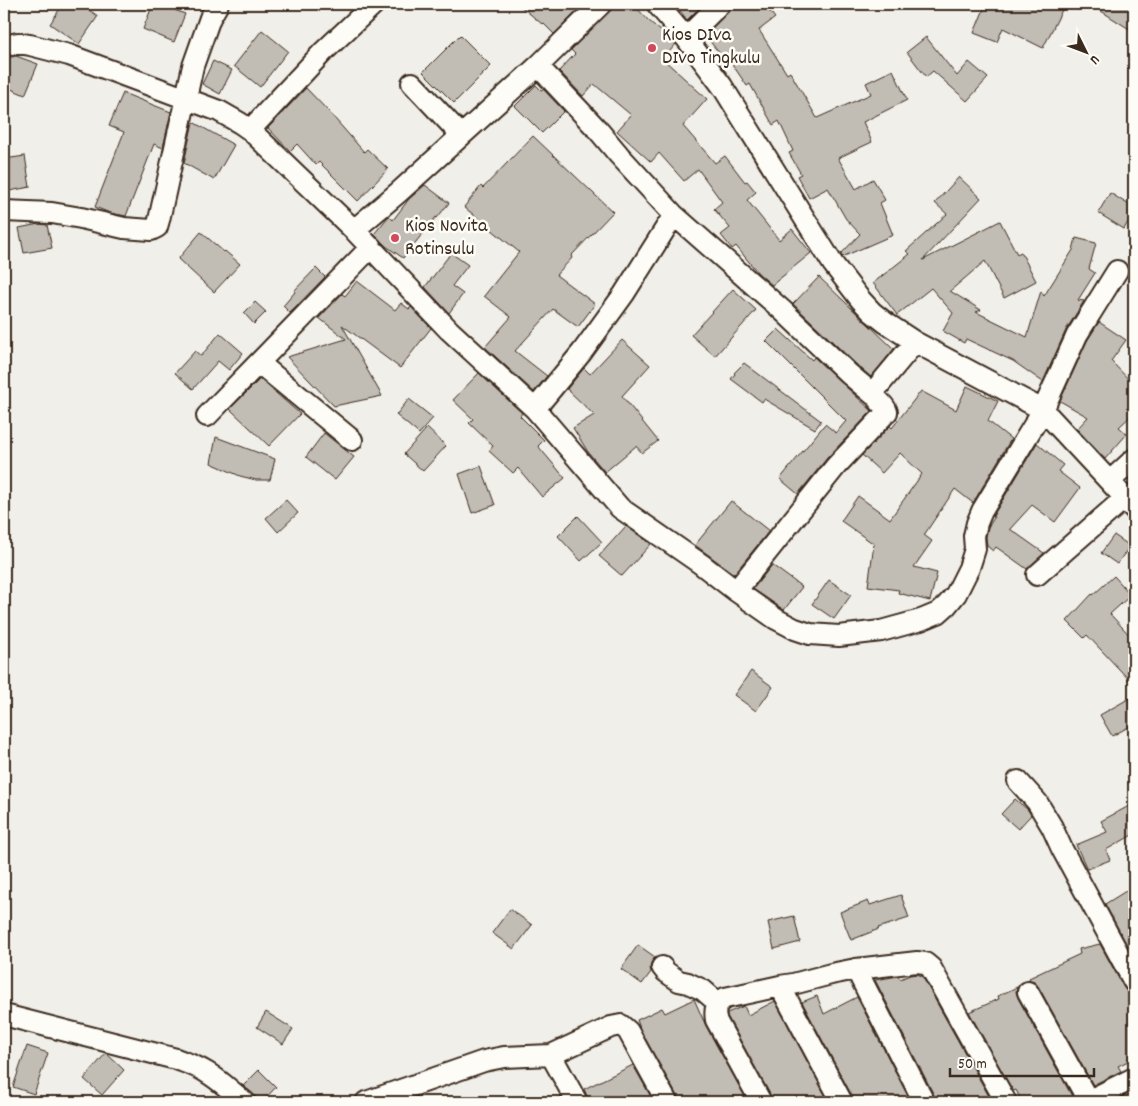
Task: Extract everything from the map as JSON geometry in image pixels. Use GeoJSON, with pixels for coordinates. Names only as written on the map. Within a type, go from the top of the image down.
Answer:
{"type":"FeatureCollection","features":[{"type":"Feature","properties":{"kind":"street"},"geometry":{"type":"LineString","coordinates":[[4,211],[52,213],[124,228],[151,230],[157,227],[193,66],[202,37],[218,4]]}},
{"type":"Feature","properties":{"kind":"street"},"geometry":{"type":"LineString","coordinates":[[250,130],[323,52],[374,4]]}},
{"type":"Feature","properties":{"kind":"street"},"geometry":{"type":"LineString","coordinates":[[354,230],[399,192],[538,66],[601,4]]}},
{"type":"Feature","properties":{"kind":"street"},"geometry":{"type":"LineString","coordinates":[[657,4],[686,38],[725,91],[833,264],[860,300],[886,323],[914,342],[1043,410],[1130,504],[1037,575]]}},
{"type":"Feature","properties":{"kind":"street"},"geometry":{"type":"LineString","coordinates":[[686,38],[720,4]]}},
{"type":"Feature","properties":{"kind":"street"},"geometry":{"type":"LineString","coordinates":[[4,46],[18,43],[30,44],[61,53],[219,111],[250,130],[354,230],[450,330],[535,409],[620,508],[701,564],[769,615],[795,629],[810,634],[840,636],[882,631],[921,620],[938,613],[947,605],[956,594],[969,568],[975,549],[974,536],[982,511],[1043,410],[1078,335],[1117,271]]}},
{"type":"Feature","properties":{"kind":"street"},"geometry":{"type":"LineString","coordinates":[[538,66],[674,216],[782,310],[886,408],[887,412],[841,461],[736,591]]}},
{"type":"Feature","properties":{"kind":"street"},"geometry":{"type":"LineString","coordinates":[[412,84],[457,139]]}},
{"type":"Feature","properties":{"kind":"street"},"geometry":{"type":"LineString","coordinates":[[535,409],[582,352],[624,294],[674,216]]}},
{"type":"Feature","properties":{"kind":"street"},"geometry":{"type":"LineString","coordinates":[[207,416],[371,248]]}},
{"type":"Feature","properties":{"kind":"street"},"geometry":{"type":"LineString","coordinates":[[874,395],[875,390],[914,342]]}},
{"type":"Feature","properties":{"kind":"street"},"geometry":{"type":"LineString","coordinates":[[259,363],[352,440]]}},
{"type":"Feature","properties":{"kind":"street"},"geometry":{"type":"LineString","coordinates":[[1110,482],[1134,460]]}},
{"type":"Feature","properties":{"kind":"street"},"geometry":{"type":"LineString","coordinates":[[1018,781],[1037,802],[1052,826],[1134,982]]}},
{"type":"Feature","properties":{"kind":"street"},"geometry":{"type":"LineString","coordinates":[[761,1102],[716,1020],[715,1012],[718,1003],[725,998],[831,974],[916,962],[925,963],[931,968],[1006,1102]]}},
{"type":"Feature","properties":{"kind":"street"},"geometry":{"type":"LineString","coordinates":[[662,966],[666,972],[679,981],[703,990],[718,1003]]}},
{"type":"Feature","properties":{"kind":"street"},"geometry":{"type":"LineString","coordinates":[[856,969],[924,1102]]}},
{"type":"Feature","properties":{"kind":"street"},"geometry":{"type":"LineString","coordinates":[[780,986],[842,1102]]}},
{"type":"Feature","properties":{"kind":"street"},"geometry":{"type":"LineString","coordinates":[[1028,992],[1088,1102],[1134,1078]]}},
{"type":"Feature","properties":{"kind":"street"},"geometry":{"type":"LineString","coordinates":[[4,1015],[185,1062],[206,1071],[244,1102]]}},
{"type":"Feature","properties":{"kind":"street"},"geometry":{"type":"LineString","coordinates":[[366,1102],[484,1061],[504,1057],[551,1054],[611,1027],[621,1025],[628,1031],[667,1102]]}},
{"type":"Feature","properties":{"kind":"street"},"geometry":{"type":"LineString","coordinates":[[551,1054],[577,1102]]}},
{"type":"Feature","properties":{"kind":"building"},"geometry":{"type":"Polygon","coordinates":[[[63,4],[80,4],[98,16],[79,44],[50,24],[63,4]]]}},
{"type":"Feature","properties":{"kind":"building"},"geometry":{"type":"Polygon","coordinates":[[[153,4],[159,4],[185,14],[174,42],[143,29],[153,4]]]}},
{"type":"Feature","properties":{"kind":"building"},"geometry":{"type":"Polygon","coordinates":[[[518,4],[584,4],[554,34],[518,4]]]}},
{"type":"Feature","properties":{"kind":"building"},"geometry":{"type":"Polygon","coordinates":[[[613,4],[633,4],[676,44],[663,59],[707,99],[683,126],[715,163],[725,156],[745,182],[747,181],[756,192],[747,200],[779,240],[792,229],[811,253],[772,285],[758,273],[736,246],[732,249],[721,235],[730,228],[714,209],[722,202],[698,169],[684,181],[659,153],[651,162],[617,131],[631,115],[594,84],[583,96],[559,71],[575,54],[571,50],[609,12],[613,4]]]}},
{"type":"Feature","properties":{"kind":"building"},"geometry":{"type":"Polygon","coordinates":[[[675,4],[703,4],[687,20],[675,4]]]}},
{"type":"Feature","properties":{"kind":"building"},"geometry":{"type":"Polygon","coordinates":[[[732,4],[764,4],[775,18],[759,30],[787,74],[790,72],[817,118],[871,94],[866,83],[893,70],[907,100],[863,122],[872,142],[838,158],[856,189],[873,179],[885,200],[880,203],[893,235],[842,257],[841,254],[860,234],[846,219],[828,188],[809,198],[797,176],[801,174],[789,153],[793,151],[779,121],[773,125],[750,84],[747,86],[726,55],[723,58],[705,35],[728,12],[732,4]]]}},
{"type":"Feature","properties":{"kind":"building"},"geometry":{"type":"Polygon","coordinates":[[[986,4],[1065,4],[1043,48],[1003,28],[997,42],[974,33],[986,4]]]}},
{"type":"Feature","properties":{"kind":"building"},"geometry":{"type":"Polygon","coordinates":[[[1090,4],[1134,4],[1134,32],[1090,4]]]}},
{"type":"Feature","properties":{"kind":"building"},"geometry":{"type":"Polygon","coordinates":[[[262,30],[288,51],[260,87],[234,66],[262,30]]]}},
{"type":"Feature","properties":{"kind":"building"},"geometry":{"type":"Polygon","coordinates":[[[460,35],[491,66],[454,103],[423,72],[460,35]]]}},
{"type":"Feature","properties":{"kind":"building"},"geometry":{"type":"Polygon","coordinates":[[[926,37],[957,76],[969,62],[988,78],[967,101],[933,71],[926,77],[907,52],[926,37]]]}},
{"type":"Feature","properties":{"kind":"building"},"geometry":{"type":"Polygon","coordinates":[[[16,56],[38,64],[25,95],[4,86],[4,65],[7,58],[16,56]]]}},
{"type":"Feature","properties":{"kind":"building"},"geometry":{"type":"Polygon","coordinates":[[[213,61],[232,70],[220,94],[202,84],[213,61]]]}},
{"type":"Feature","properties":{"kind":"building"},"geometry":{"type":"Polygon","coordinates":[[[536,85],[541,90],[543,89],[564,111],[542,133],[515,106],[536,85]]]}},
{"type":"Feature","properties":{"kind":"building"},"geometry":{"type":"Polygon","coordinates":[[[306,88],[364,152],[367,149],[388,169],[358,201],[319,162],[316,165],[297,144],[290,151],[268,128],[306,88]]]}},
{"type":"Feature","properties":{"kind":"building"},"geometry":{"type":"Polygon","coordinates":[[[123,93],[171,112],[163,148],[154,144],[126,216],[110,213],[95,207],[124,132],[109,126],[123,93]]]}},
{"type":"Feature","properties":{"kind":"building"},"geometry":{"type":"Polygon","coordinates":[[[193,122],[234,145],[214,180],[184,163],[193,122]]]}},
{"type":"Feature","properties":{"kind":"building"},"geometry":{"type":"Polygon","coordinates":[[[533,136],[613,212],[571,256],[572,258],[556,275],[595,304],[578,327],[553,309],[515,351],[547,376],[534,392],[485,347],[511,317],[484,296],[519,252],[464,207],[481,186],[483,188],[533,136]]]}},
{"type":"Feature","properties":{"kind":"building"},"geometry":{"type":"Polygon","coordinates":[[[25,156],[30,187],[4,192],[4,159],[25,156]]]}},
{"type":"Feature","properties":{"kind":"building"},"geometry":{"type":"Polygon","coordinates":[[[959,177],[981,198],[923,260],[1000,221],[1017,254],[1021,252],[1036,281],[1004,298],[985,261],[950,291],[981,310],[976,312],[1027,337],[1041,291],[1044,296],[1073,250],[1076,238],[1096,243],[1089,269],[1095,273],[1078,300],[1084,301],[1066,330],[1043,382],[1013,361],[966,339],[964,343],[943,331],[953,313],[931,288],[897,315],[873,283],[910,254],[906,251],[947,214],[935,203],[959,177]]]}},
{"type":"Feature","properties":{"kind":"building"},"geometry":{"type":"Polygon","coordinates":[[[425,185],[449,203],[403,258],[386,246],[374,234],[389,216],[393,220],[409,199],[425,185]]]}},
{"type":"Feature","properties":{"kind":"building"},"geometry":{"type":"Polygon","coordinates":[[[1110,193],[1134,208],[1134,212],[1124,229],[1098,213],[1110,193]]]}},
{"type":"Feature","properties":{"kind":"building"},"geometry":{"type":"Polygon","coordinates":[[[39,224],[47,225],[52,248],[24,253],[19,228],[39,224]]]}},
{"type":"Feature","properties":{"kind":"building"},"geometry":{"type":"Polygon","coordinates":[[[201,232],[240,264],[214,292],[178,259],[201,232]]]}},
{"type":"Feature","properties":{"kind":"building"},"geometry":{"type":"Polygon","coordinates":[[[451,253],[468,265],[452,286],[463,294],[449,313],[425,287],[451,253]]]}},
{"type":"Feature","properties":{"kind":"building"},"geometry":{"type":"Polygon","coordinates":[[[316,268],[325,277],[290,313],[283,306],[294,291],[316,268]]]}},
{"type":"Feature","properties":{"kind":"building"},"geometry":{"type":"Polygon","coordinates":[[[819,277],[894,349],[871,377],[793,304],[819,277]]]}},
{"type":"Feature","properties":{"kind":"building"},"geometry":{"type":"Polygon","coordinates":[[[357,281],[395,310],[401,303],[409,309],[411,307],[431,328],[400,368],[342,325],[382,396],[334,406],[287,357],[346,339],[319,318],[342,294],[345,296],[357,281]]]}},
{"type":"Feature","properties":{"kind":"building"},"geometry":{"type":"Polygon","coordinates":[[[733,289],[756,310],[715,356],[691,335],[733,289]]]}},
{"type":"Feature","properties":{"kind":"building"},"geometry":{"type":"Polygon","coordinates":[[[255,302],[266,312],[254,324],[244,313],[255,302]]]}},
{"type":"Feature","properties":{"kind":"building"},"geometry":{"type":"Polygon","coordinates":[[[1099,322],[1126,340],[1111,361],[1134,385],[1134,413],[1119,427],[1127,434],[1105,459],[1077,429],[1088,417],[1060,401],[1087,341],[1099,322]]]}},
{"type":"Feature","properties":{"kind":"building"},"geometry":{"type":"Polygon","coordinates":[[[778,329],[812,360],[814,357],[872,411],[827,458],[798,494],[780,479],[825,424],[836,433],[846,421],[766,341],[778,329]]]}},
{"type":"Feature","properties":{"kind":"building"},"geometry":{"type":"Polygon","coordinates":[[[220,333],[243,353],[229,370],[218,361],[193,389],[175,373],[195,351],[201,356],[220,333]]]}},
{"type":"Feature","properties":{"kind":"building"},"geometry":{"type":"Polygon","coordinates":[[[622,340],[650,365],[622,396],[658,441],[642,453],[636,446],[605,472],[588,452],[573,428],[594,415],[567,389],[584,368],[590,374],[622,340]]]}},
{"type":"Feature","properties":{"kind":"building"},"geometry":{"type":"Polygon","coordinates":[[[744,363],[821,421],[815,429],[764,399],[762,402],[731,379],[744,363]]]}},
{"type":"Feature","properties":{"kind":"building"},"geometry":{"type":"Polygon","coordinates":[[[479,373],[522,413],[520,416],[544,440],[538,446],[565,478],[542,497],[518,468],[513,473],[489,451],[493,446],[469,423],[473,419],[453,400],[479,373]]]}},
{"type":"Feature","properties":{"kind":"building"},"geometry":{"type":"Polygon","coordinates":[[[260,379],[300,414],[269,446],[230,409],[260,379]]]}},
{"type":"Feature","properties":{"kind":"building"},"geometry":{"type":"Polygon","coordinates":[[[967,386],[998,401],[988,421],[1011,439],[973,503],[955,489],[924,535],[932,541],[914,567],[937,573],[930,601],[898,593],[899,590],[868,586],[874,544],[841,521],[858,496],[890,519],[922,474],[900,453],[882,473],[862,455],[890,426],[892,428],[921,391],[956,410],[967,386]]]}},
{"type":"Feature","properties":{"kind":"building"},"geometry":{"type":"Polygon","coordinates":[[[409,399],[433,418],[419,434],[396,415],[409,399]]]}},
{"type":"Feature","properties":{"kind":"building"},"geometry":{"type":"Polygon","coordinates":[[[427,428],[446,446],[423,471],[404,454],[427,428]]]}},
{"type":"Feature","properties":{"kind":"building"},"geometry":{"type":"Polygon","coordinates":[[[324,433],[354,457],[335,480],[306,457],[324,433]]]}},
{"type":"Feature","properties":{"kind":"building"},"geometry":{"type":"Polygon","coordinates":[[[216,437],[275,459],[270,480],[256,480],[240,476],[211,463],[216,437]]]}},
{"type":"Feature","properties":{"kind":"building"},"geometry":{"type":"Polygon","coordinates":[[[1037,443],[1063,465],[1058,471],[1080,488],[1055,522],[1032,505],[1010,529],[1044,553],[1027,569],[996,547],[993,551],[987,546],[986,537],[988,527],[994,518],[993,516],[1037,443]]]}},
{"type":"Feature","properties":{"kind":"building"},"geometry":{"type":"Polygon","coordinates":[[[481,466],[495,505],[472,513],[459,474],[481,466]]]}},
{"type":"Feature","properties":{"kind":"building"},"geometry":{"type":"Polygon","coordinates":[[[286,500],[298,513],[278,532],[266,518],[286,500]]]}},
{"type":"Feature","properties":{"kind":"building"},"geometry":{"type":"Polygon","coordinates":[[[731,501],[769,531],[734,574],[695,545],[731,501]]]}},
{"type":"Feature","properties":{"kind":"building"},"geometry":{"type":"Polygon","coordinates":[[[578,516],[602,542],[581,561],[558,536],[578,516]]]}},
{"type":"Feature","properties":{"kind":"building"},"geometry":{"type":"Polygon","coordinates":[[[626,526],[651,544],[622,576],[599,556],[626,526]]]}},
{"type":"Feature","properties":{"kind":"building"},"geometry":{"type":"Polygon","coordinates":[[[1114,535],[1130,546],[1117,564],[1101,553],[1114,535]]]}},
{"type":"Feature","properties":{"kind":"building"},"geometry":{"type":"Polygon","coordinates":[[[772,565],[802,587],[784,610],[753,589],[772,565]]]}},
{"type":"Feature","properties":{"kind":"building"},"geometry":{"type":"Polygon","coordinates":[[[1114,576],[1131,595],[1110,614],[1134,640],[1134,685],[1087,635],[1084,638],[1067,621],[1092,594],[1114,576]]]}},
{"type":"Feature","properties":{"kind":"building"},"geometry":{"type":"Polygon","coordinates":[[[829,580],[851,595],[834,619],[812,604],[829,580]]]}},
{"type":"Feature","properties":{"kind":"building"},"geometry":{"type":"Polygon","coordinates":[[[751,671],[773,687],[756,711],[734,695],[751,671]]]}},
{"type":"Feature","properties":{"kind":"building"},"geometry":{"type":"Polygon","coordinates":[[[1130,698],[1134,706],[1134,724],[1112,736],[1100,715],[1130,698]]]}},
{"type":"Feature","properties":{"kind":"building"},"geometry":{"type":"Polygon","coordinates":[[[1015,799],[1031,815],[1018,829],[1001,814],[1015,799]]]}},
{"type":"Feature","properties":{"kind":"building"},"geometry":{"type":"Polygon","coordinates":[[[1129,806],[1134,817],[1134,834],[1106,850],[1110,860],[1087,869],[1076,845],[1107,832],[1101,821],[1129,806]]]}},
{"type":"Feature","properties":{"kind":"building"},"geometry":{"type":"Polygon","coordinates":[[[1134,886],[1134,958],[1105,904],[1134,886]]]}},
{"type":"Feature","properties":{"kind":"building"},"geometry":{"type":"Polygon","coordinates":[[[901,895],[909,918],[878,928],[851,940],[840,912],[868,901],[870,905],[901,895]]]}},
{"type":"Feature","properties":{"kind":"building"},"geometry":{"type":"Polygon","coordinates":[[[510,909],[532,925],[514,949],[492,933],[510,909]]]}},
{"type":"Feature","properties":{"kind":"building"},"geometry":{"type":"Polygon","coordinates":[[[794,916],[800,942],[774,949],[768,922],[794,916]]]}},
{"type":"Feature","properties":{"kind":"building"},"geometry":{"type":"Polygon","coordinates":[[[1100,944],[1124,988],[1134,994],[1134,1058],[1118,1066],[1121,1071],[1093,1085],[1038,986],[1030,981],[1029,978],[1080,954],[1079,949],[1100,944]]]}},
{"type":"Feature","properties":{"kind":"building"},"geometry":{"type":"Polygon","coordinates":[[[638,945],[655,957],[651,963],[651,972],[642,984],[621,969],[638,945]]]}},
{"type":"Feature","properties":{"kind":"building"},"geometry":{"type":"Polygon","coordinates":[[[917,974],[922,976],[991,1100],[987,1102],[936,1102],[875,980],[898,976],[900,979],[917,974]]]}},
{"type":"Feature","properties":{"kind":"building"},"geometry":{"type":"Polygon","coordinates":[[[1017,987],[1018,998],[1074,1102],[1022,1102],[1016,1090],[1013,1091],[969,1012],[999,999],[998,996],[1017,987]]]}},
{"type":"Feature","properties":{"kind":"building"},"geometry":{"type":"Polygon","coordinates":[[[817,996],[824,1014],[857,997],[911,1102],[854,1102],[802,1002],[817,996]]]}},
{"type":"Feature","properties":{"kind":"building"},"geometry":{"type":"Polygon","coordinates":[[[694,999],[706,1026],[748,1102],[679,1102],[641,1031],[637,1020],[662,1008],[665,1013],[694,999]]]}},
{"type":"Feature","properties":{"kind":"building"},"geometry":{"type":"Polygon","coordinates":[[[775,1001],[829,1102],[773,1102],[727,1016],[727,1013],[744,1006],[748,1015],[775,1001]]]}},
{"type":"Feature","properties":{"kind":"building"},"geometry":{"type":"Polygon","coordinates":[[[266,1012],[293,1029],[283,1044],[257,1027],[266,1012]]]}},
{"type":"Feature","properties":{"kind":"building"},"geometry":{"type":"Polygon","coordinates":[[[27,1046],[48,1053],[34,1094],[13,1087],[27,1046]]]}},
{"type":"Feature","properties":{"kind":"building"},"geometry":{"type":"Polygon","coordinates":[[[106,1053],[124,1070],[102,1095],[84,1079],[106,1053]]]}},
{"type":"Feature","properties":{"kind":"building"},"geometry":{"type":"Polygon","coordinates":[[[633,1065],[654,1102],[589,1102],[584,1089],[633,1065]]]}},
{"type":"Feature","properties":{"kind":"building"},"geometry":{"type":"Polygon","coordinates":[[[259,1070],[276,1087],[262,1102],[243,1086],[259,1070]]]}},
{"type":"Feature","properties":{"kind":"place","name":"Kios DIva DIvo Tingkulu"},"geometry":{"type":"Point","coordinates":[652,48]}},
{"type":"Feature","properties":{"kind":"place","name":"Kios Novita Rotinsulu"},"geometry":{"type":"Point","coordinates":[395,238]}}]}
